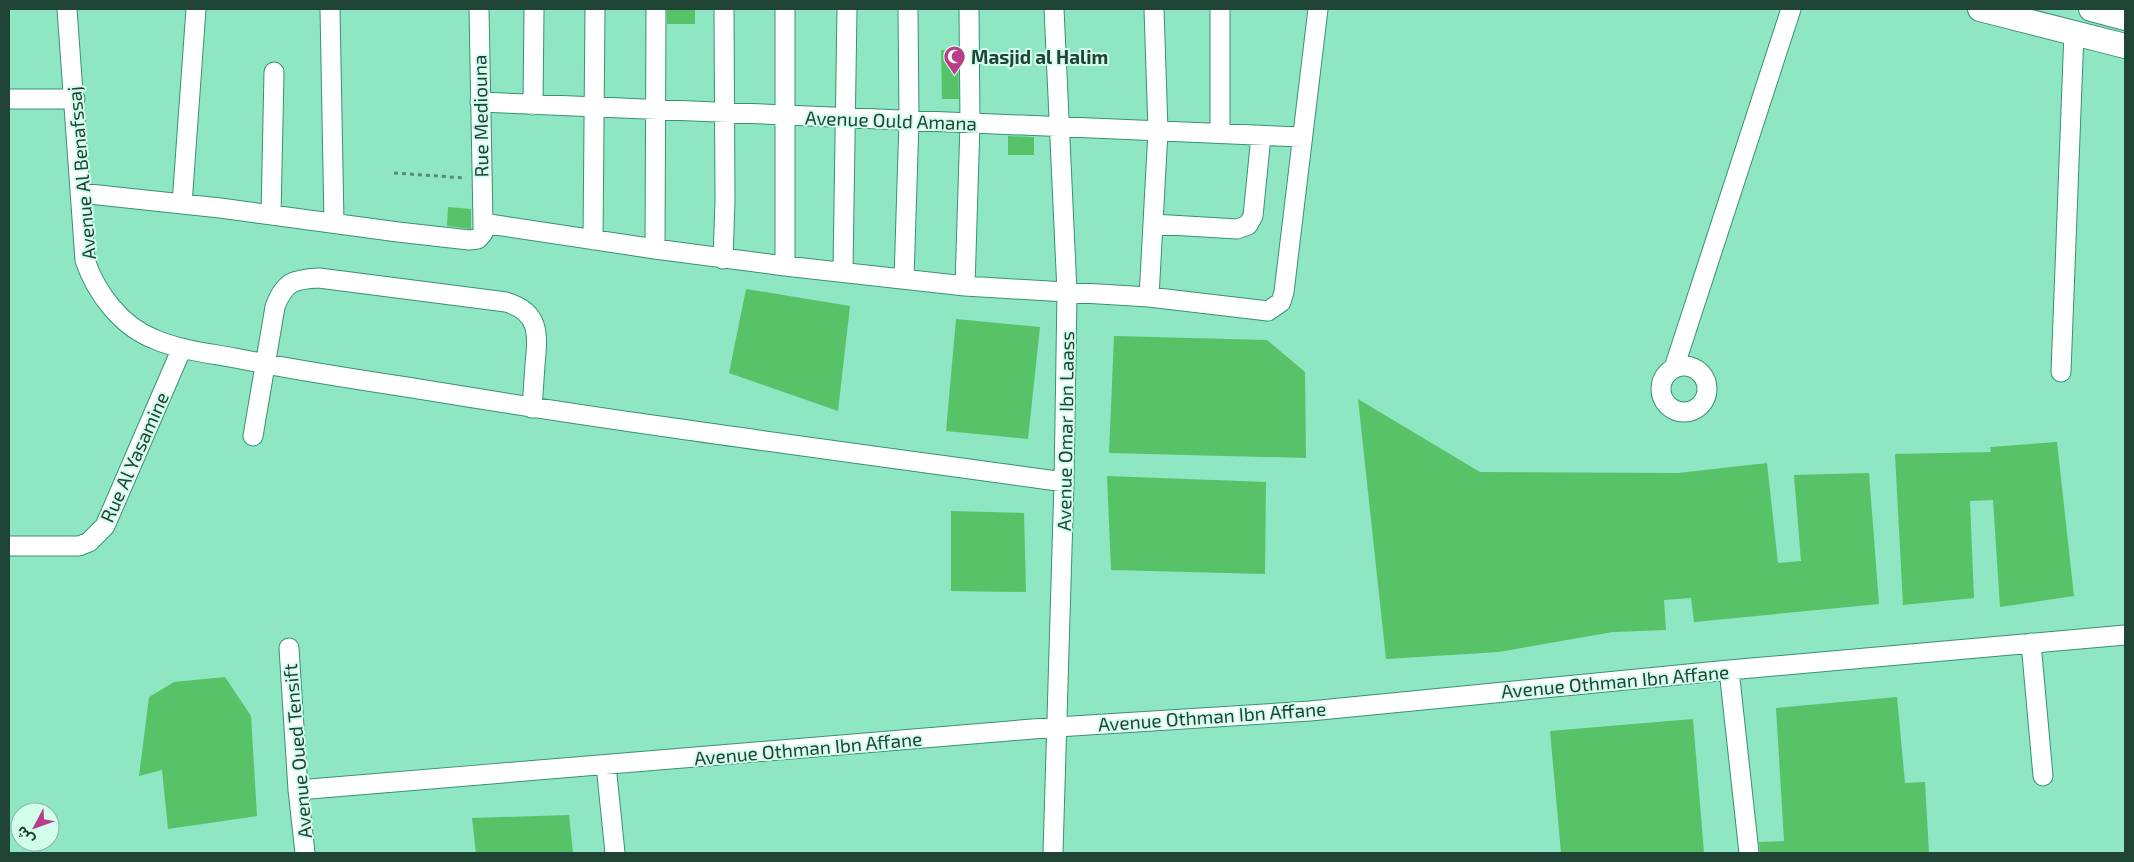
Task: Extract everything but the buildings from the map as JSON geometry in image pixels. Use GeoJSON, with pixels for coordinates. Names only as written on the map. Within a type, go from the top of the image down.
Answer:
{"type":"FeatureCollection","features":[{"type":"Feature","properties":{"kind":"main road"},"geometry":{"type":"LineString","coordinates":[[1980,9],[2125,46]]}},
{"type":"Feature","properties":{"kind":"main road"},"geometry":{"type":"LineString","coordinates":[[2091,9],[2125,18]]}},
{"type":"Feature","properties":{"kind":"street","name":"Avenue Al Benafssaj"},"geometry":{"type":"LineString","coordinates":[[67,9],[75,99],[85,260],[90,276],[116,313],[133,328],[153,339],[182,348],[265,364],[532,408],[1064,482]]}},
{"type":"Feature","properties":{"kind":"street"},"geometry":{"type":"LineString","coordinates":[[182,204],[196,9]]}},
{"type":"Feature","properties":{"kind":"street"},"geometry":{"type":"LineString","coordinates":[[330,9],[334,223]]}},
{"type":"Feature","properties":{"kind":"street","name":"Rue Mediouna"},"geometry":{"type":"LineString","coordinates":[[479,9],[483,223]]}},
{"type":"Feature","properties":{"kind":"street"},"geometry":{"type":"LineString","coordinates":[[533,105],[534,9]]}},
{"type":"Feature","properties":{"kind":"street"},"geometry":{"type":"LineString","coordinates":[[593,240],[595,9]]}},
{"type":"Feature","properties":{"kind":"street"},"geometry":{"type":"LineString","coordinates":[[654,250],[656,9]]}},
{"type":"Feature","properties":{"kind":"street"},"geometry":{"type":"LineString","coordinates":[[723,259],[724,9]]}},
{"type":"Feature","properties":{"kind":"street"},"geometry":{"type":"LineString","coordinates":[[785,9],[785,266]]}},
{"type":"Feature","properties":{"kind":"street"},"geometry":{"type":"LineString","coordinates":[[843,271],[847,9]]}},
{"type":"Feature","properties":{"kind":"street"},"geometry":{"type":"LineString","coordinates":[[904,279],[910,121],[908,9]]}},
{"type":"Feature","properties":{"kind":"street"},"geometry":{"type":"LineString","coordinates":[[965,286],[970,124],[969,9]]}},
{"type":"Feature","properties":{"kind":"street","name":"Avenue Omar Ibn Laass"},"geometry":{"type":"LineString","coordinates":[[1053,853],[1064,482],[1067,292],[1054,9]]}},
{"type":"Feature","properties":{"kind":"street"},"geometry":{"type":"LineString","coordinates":[[1149,297],[1158,131],[1154,9]]}},
{"type":"Feature","properties":{"kind":"street"},"geometry":{"type":"LineString","coordinates":[[1220,9],[1220,133]]}},
{"type":"Feature","properties":{"kind":"street"},"geometry":{"type":"LineString","coordinates":[[80,193],[469,240],[478,239],[481,236],[483,223],[723,259],[965,286],[1149,297],[1261,312],[1275,308],[1281,302],[1285,282],[1318,9]]}},
{"type":"Feature","properties":{"kind":"street"},"geometry":{"type":"LineString","coordinates":[[1674,368],[1792,9]]}},
{"type":"Feature","properties":{"kind":"street"},"geometry":{"type":"LineString","coordinates":[[2061,372],[2074,32]]}},
{"type":"Feature","properties":{"kind":"street"},"geometry":{"type":"LineString","coordinates":[[271,215],[274,72]]}},
{"type":"Feature","properties":{"kind":"street"},"geometry":{"type":"LineString","coordinates":[[9,99],[75,99]]}},
{"type":"Feature","properties":{"kind":"street","name":"Avenue Ould Amana"},"geometry":{"type":"LineString","coordinates":[[480,102],[725,114],[1302,137]]}},
{"type":"Feature","properties":{"kind":"street"},"geometry":{"type":"LineString","coordinates":[[1153,224],[1237,229],[1248,225],[1253,216],[1261,136]]}},
{"type":"Feature","properties":{"kind":"street"},"geometry":{"type":"LineString","coordinates":[[253,436],[275,307],[280,294],[287,285],[295,281],[319,278],[506,302],[515,305],[528,314],[536,329],[537,339],[532,408]]}},
{"type":"Feature","properties":{"kind":"street","name":"Rue Al Yasamine"},"geometry":{"type":"LineString","coordinates":[[9,546],[79,546],[89,542],[105,526],[182,348]]}},
{"type":"Feature","properties":{"kind":"street","name":"Avenue Othman Ibn Affane"},"geometry":{"type":"LineString","coordinates":[[298,790],[1057,727],[1310,711],[1729,670],[2125,635]]}},
{"type":"Feature","properties":{"kind":"street"},"geometry":{"type":"LineString","coordinates":[[2031,643],[2042,776]]}},
{"type":"Feature","properties":{"kind":"street","name":"Avenue Oued Tensift"},"geometry":{"type":"LineString","coordinates":[[289,648],[298,790],[305,853]]}},
{"type":"Feature","properties":{"kind":"street"},"geometry":{"type":"LineString","coordinates":[[1729,670],[1749,853]]}},
{"type":"Feature","properties":{"kind":"street"},"geometry":{"type":"LineString","coordinates":[[606,765],[615,853]]}},
{"type":"Feature","properties":{"kind":"path"},"geometry":{"type":"LineString","coordinates":[[394,173],[481,180]]}},
{"type":"Feature","properties":{"kind":"place","name":"Masjid al Halim"},"geometry":{"type":"Point","coordinates":[955,75]}}]}
